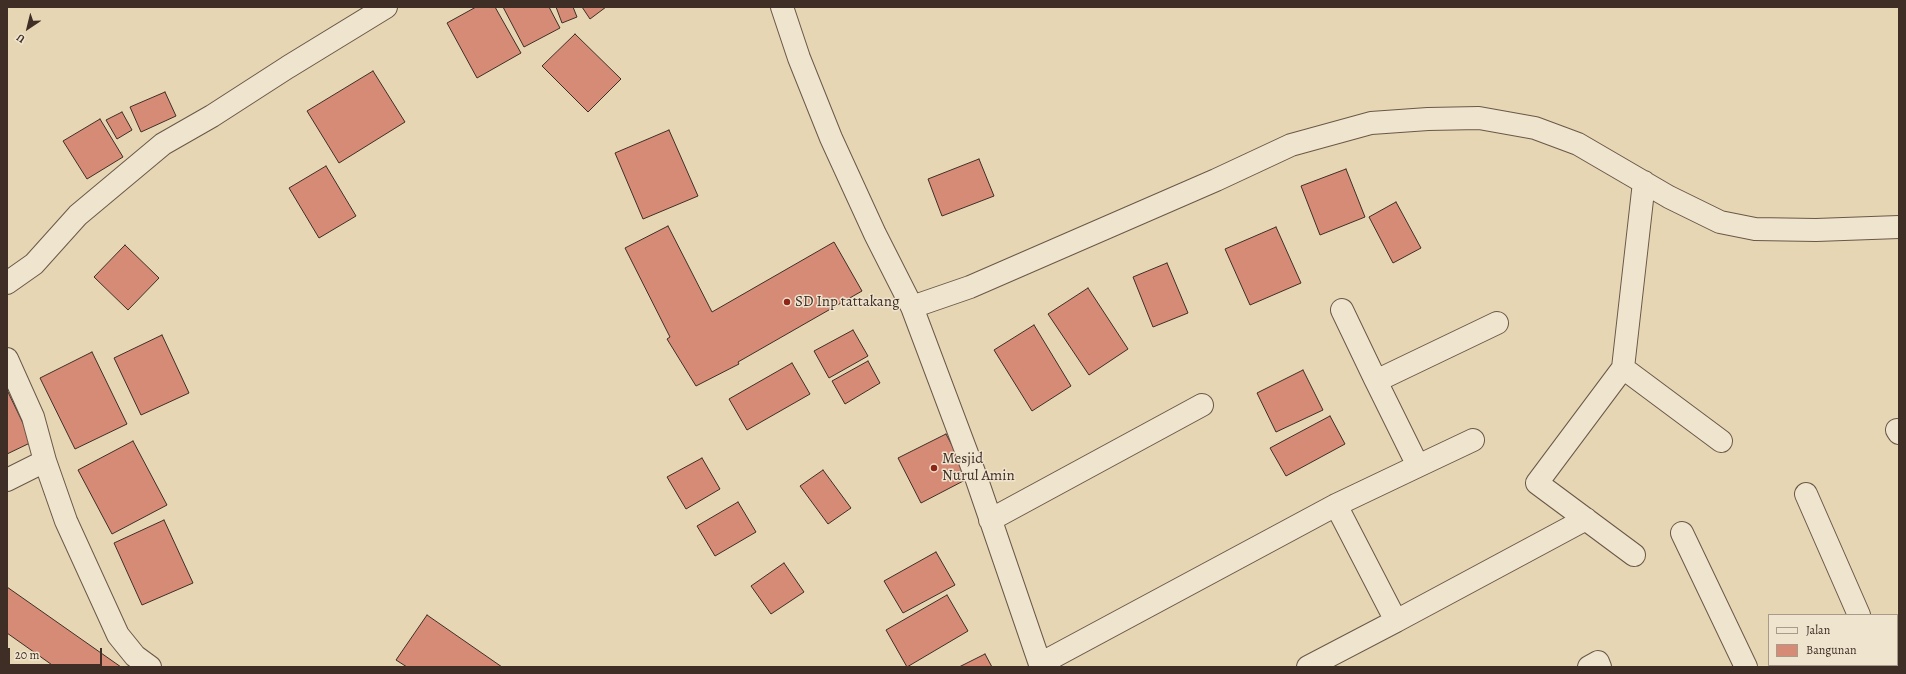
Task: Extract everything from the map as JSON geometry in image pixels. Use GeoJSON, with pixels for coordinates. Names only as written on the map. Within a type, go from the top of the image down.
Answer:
{"type":"FeatureCollection","features":[{"type":"Feature","properties":{"kind":"street"},"geometry":{"type":"LineString","coordinates":[[7,283],[34,264],[78,215],[163,144],[212,116],[386,7]]}},
{"type":"Feature","properties":{"kind":"street"},"geometry":{"type":"LineString","coordinates":[[782,7],[799,58],[831,138],[875,234],[912,307],[990,520],[1040,666],[1336,505],[1473,440]]}},
{"type":"Feature","properties":{"kind":"street"},"geometry":{"type":"LineString","coordinates":[[912,307],[970,287],[1085,238],[1291,145],[1371,123],[1428,119],[1479,118],[1535,128],[1578,144],[1644,182],[1720,222],[1755,229],[1816,230],[1899,227]]}},
{"type":"Feature","properties":{"kind":"street"},"geometry":{"type":"LineString","coordinates":[[1634,555],[1537,482],[1623,368],[1644,182]]}},
{"type":"Feature","properties":{"kind":"street"},"geometry":{"type":"LineString","coordinates":[[1342,310],[1418,466]]}},
{"type":"Feature","properties":{"kind":"street"},"geometry":{"type":"LineString","coordinates":[[1376,380],[1497,323]]}},
{"type":"Feature","properties":{"kind":"street"},"geometry":{"type":"LineString","coordinates":[[7,359],[33,417],[45,461],[66,521],[118,635],[135,656],[150,667]]}},
{"type":"Feature","properties":{"kind":"street"},"geometry":{"type":"LineString","coordinates":[[1623,368],[1721,441]]}},
{"type":"Feature","properties":{"kind":"street"},"geometry":{"type":"LineString","coordinates":[[990,520],[1202,405]]}},
{"type":"Feature","properties":{"kind":"street"},"geometry":{"type":"LineString","coordinates":[[7,480],[45,461]]}},
{"type":"Feature","properties":{"kind":"street"},"geometry":{"type":"LineString","coordinates":[[1806,494],[1858,614]]}},
{"type":"Feature","properties":{"kind":"street"},"geometry":{"type":"LineString","coordinates":[[1336,505],[1396,621]]}},
{"type":"Feature","properties":{"kind":"street"},"geometry":{"type":"LineString","coordinates":[[1308,667],[1344,658],[1396,621],[1586,519]]}},
{"type":"Feature","properties":{"kind":"street"},"geometry":{"type":"LineString","coordinates":[[1682,533],[1746,667]]}},
{"type":"Feature","properties":{"kind":"street"},"geometry":{"type":"LineString","coordinates":[[1589,667],[1598,662],[1600,667]]}},
{"type":"Feature","properties":{"kind":"building"},"geometry":{"type":"Polygon","coordinates":[[[476,7],[495,7],[521,53],[477,78],[447,23],[476,7]]]}},
{"type":"Feature","properties":{"kind":"building"},"geometry":{"type":"Polygon","coordinates":[[[503,7],[549,7],[560,28],[524,47],[503,7]]]}},
{"type":"Feature","properties":{"kind":"building"},"geometry":{"type":"Polygon","coordinates":[[[556,7],[573,7],[577,17],[562,23],[556,7]]]}},
{"type":"Feature","properties":{"kind":"building"},"geometry":{"type":"Polygon","coordinates":[[[582,7],[606,7],[590,19],[582,7]]]}},
{"type":"Feature","properties":{"kind":"building"},"geometry":{"type":"Polygon","coordinates":[[[575,34],[621,79],[588,112],[542,66],[575,34]]]}},
{"type":"Feature","properties":{"kind":"building"},"geometry":{"type":"Polygon","coordinates":[[[373,71],[405,122],[339,163],[307,111],[373,71]]]}},
{"type":"Feature","properties":{"kind":"building"},"geometry":{"type":"Polygon","coordinates":[[[165,92],[176,116],[141,132],[130,107],[165,92]]]}},
{"type":"Feature","properties":{"kind":"building"},"geometry":{"type":"Polygon","coordinates":[[[122,112],[132,130],[117,139],[106,120],[122,112]]]}},
{"type":"Feature","properties":{"kind":"building"},"geometry":{"type":"Polygon","coordinates":[[[100,119],[123,157],[87,179],[63,141],[100,119]]]}},
{"type":"Feature","properties":{"kind":"building"},"geometry":{"type":"Polygon","coordinates":[[[669,130],[698,196],[643,219],[615,153],[669,130]]]}},
{"type":"Feature","properties":{"kind":"building"},"geometry":{"type":"Polygon","coordinates":[[[979,159],[994,196],[942,216],[928,179],[979,159]]]}},
{"type":"Feature","properties":{"kind":"building"},"geometry":{"type":"Polygon","coordinates":[[[326,166],[356,216],[319,238],[289,188],[326,166]]]}},
{"type":"Feature","properties":{"kind":"building"},"geometry":{"type":"Polygon","coordinates":[[[1346,169],[1365,217],[1320,235],[1301,186],[1346,169]]]}},
{"type":"Feature","properties":{"kind":"building"},"geometry":{"type":"Polygon","coordinates":[[[1396,202],[1421,248],[1393,263],[1369,217],[1396,202]]]}},
{"type":"Feature","properties":{"kind":"building","name":"SD Inp tattakang"},"geometry":{"type":"Polygon","coordinates":[[[668,226],[712,312],[834,242],[862,291],[738,362],[739,364],[696,386],[667,339],[670,337],[625,248],[668,226]]]}},
{"type":"Feature","properties":{"kind":"building"},"geometry":{"type":"Polygon","coordinates":[[[1276,227],[1301,283],[1250,305],[1225,249],[1276,227]]]}},
{"type":"Feature","properties":{"kind":"building"},"geometry":{"type":"Polygon","coordinates":[[[125,245],[159,278],[128,310],[94,277],[125,245]]]}},
{"type":"Feature","properties":{"kind":"building"},"geometry":{"type":"Polygon","coordinates":[[[1167,263],[1188,313],[1153,327],[1133,277],[1167,263]]]}},
{"type":"Feature","properties":{"kind":"building"},"geometry":{"type":"Polygon","coordinates":[[[1088,288],[1128,349],[1089,375],[1048,314],[1088,288]]]}},
{"type":"Feature","properties":{"kind":"building"},"geometry":{"type":"Polygon","coordinates":[[[1034,325],[1071,386],[1032,411],[994,350],[1034,325]]]}},
{"type":"Feature","properties":{"kind":"building"},"geometry":{"type":"Polygon","coordinates":[[[853,330],[868,356],[829,378],[814,351],[853,330]]]}},
{"type":"Feature","properties":{"kind":"building"},"geometry":{"type":"Polygon","coordinates":[[[162,335],[189,393],[141,415],[114,358],[162,335]]]}},
{"type":"Feature","properties":{"kind":"building"},"geometry":{"type":"Polygon","coordinates":[[[92,352],[127,424],[75,449],[40,378],[92,352]]]}},
{"type":"Feature","properties":{"kind":"building"},"geometry":{"type":"Polygon","coordinates":[[[868,361],[880,383],[845,404],[832,381],[868,361]]]}},
{"type":"Feature","properties":{"kind":"building"},"geometry":{"type":"Polygon","coordinates":[[[792,363],[810,394],[747,430],[729,399],[792,363]]]}},
{"type":"Feature","properties":{"kind":"building"},"geometry":{"type":"Polygon","coordinates":[[[1303,370],[1323,410],[1276,432],[1257,393],[1303,370]]]}},
{"type":"Feature","properties":{"kind":"building"},"geometry":{"type":"Polygon","coordinates":[[[8,392],[32,442],[7,454],[7,393],[8,392]]]}},
{"type":"Feature","properties":{"kind":"building"},"geometry":{"type":"Polygon","coordinates":[[[1330,416],[1345,444],[1286,476],[1270,448],[1330,416]]]}},
{"type":"Feature","properties":{"kind":"building","name":"Mesjid Nurul Amin"},"geometry":{"type":"Polygon","coordinates":[[[946,434],[969,478],[921,503],[898,458],[946,434]]]}},
{"type":"Feature","properties":{"kind":"building"},"geometry":{"type":"Polygon","coordinates":[[[133,441],[167,505],[112,534],[78,470],[133,441]]]}},
{"type":"Feature","properties":{"kind":"building"},"geometry":{"type":"Polygon","coordinates":[[[702,458],[720,489],[686,509],[667,477],[702,458]]]}},
{"type":"Feature","properties":{"kind":"building"},"geometry":{"type":"Polygon","coordinates":[[[823,470],[851,508],[828,524],[800,486],[823,470]]]}},
{"type":"Feature","properties":{"kind":"building"},"geometry":{"type":"Polygon","coordinates":[[[738,502],[756,532],[715,556],[697,526],[738,502]]]}},
{"type":"Feature","properties":{"kind":"building"},"geometry":{"type":"Polygon","coordinates":[[[164,520],[193,583],[142,605],[114,543],[164,520]]]}},
{"type":"Feature","properties":{"kind":"building"},"geometry":{"type":"Polygon","coordinates":[[[936,552],[955,585],[903,613],[884,581],[936,552]]]}},
{"type":"Feature","properties":{"kind":"building"},"geometry":{"type":"Polygon","coordinates":[[[784,563],[804,592],[771,614],[751,586],[784,563]]]}},
{"type":"Feature","properties":{"kind":"building"},"geometry":{"type":"Polygon","coordinates":[[[7,587],[121,667],[55,667],[7,633],[7,587]]]}},
{"type":"Feature","properties":{"kind":"building"},"geometry":{"type":"Polygon","coordinates":[[[947,595],[968,631],[907,667],[886,630],[947,595]]]}},
{"type":"Feature","properties":{"kind":"building"},"geometry":{"type":"Polygon","coordinates":[[[427,615],[502,667],[407,667],[396,660],[427,615]]]}},
{"type":"Feature","properties":{"kind":"building"},"geometry":{"type":"Polygon","coordinates":[[[985,654],[992,667],[959,667],[985,654]]]}},
{"type":"Feature","properties":{"kind":"place","name":"SD Inp tattakang"},"geometry":{"type":"Point","coordinates":[787,302]}},
{"type":"Feature","properties":{"kind":"place","name":"Mesjid Nurul Amin"},"geometry":{"type":"Point","coordinates":[934,468]}}]}
